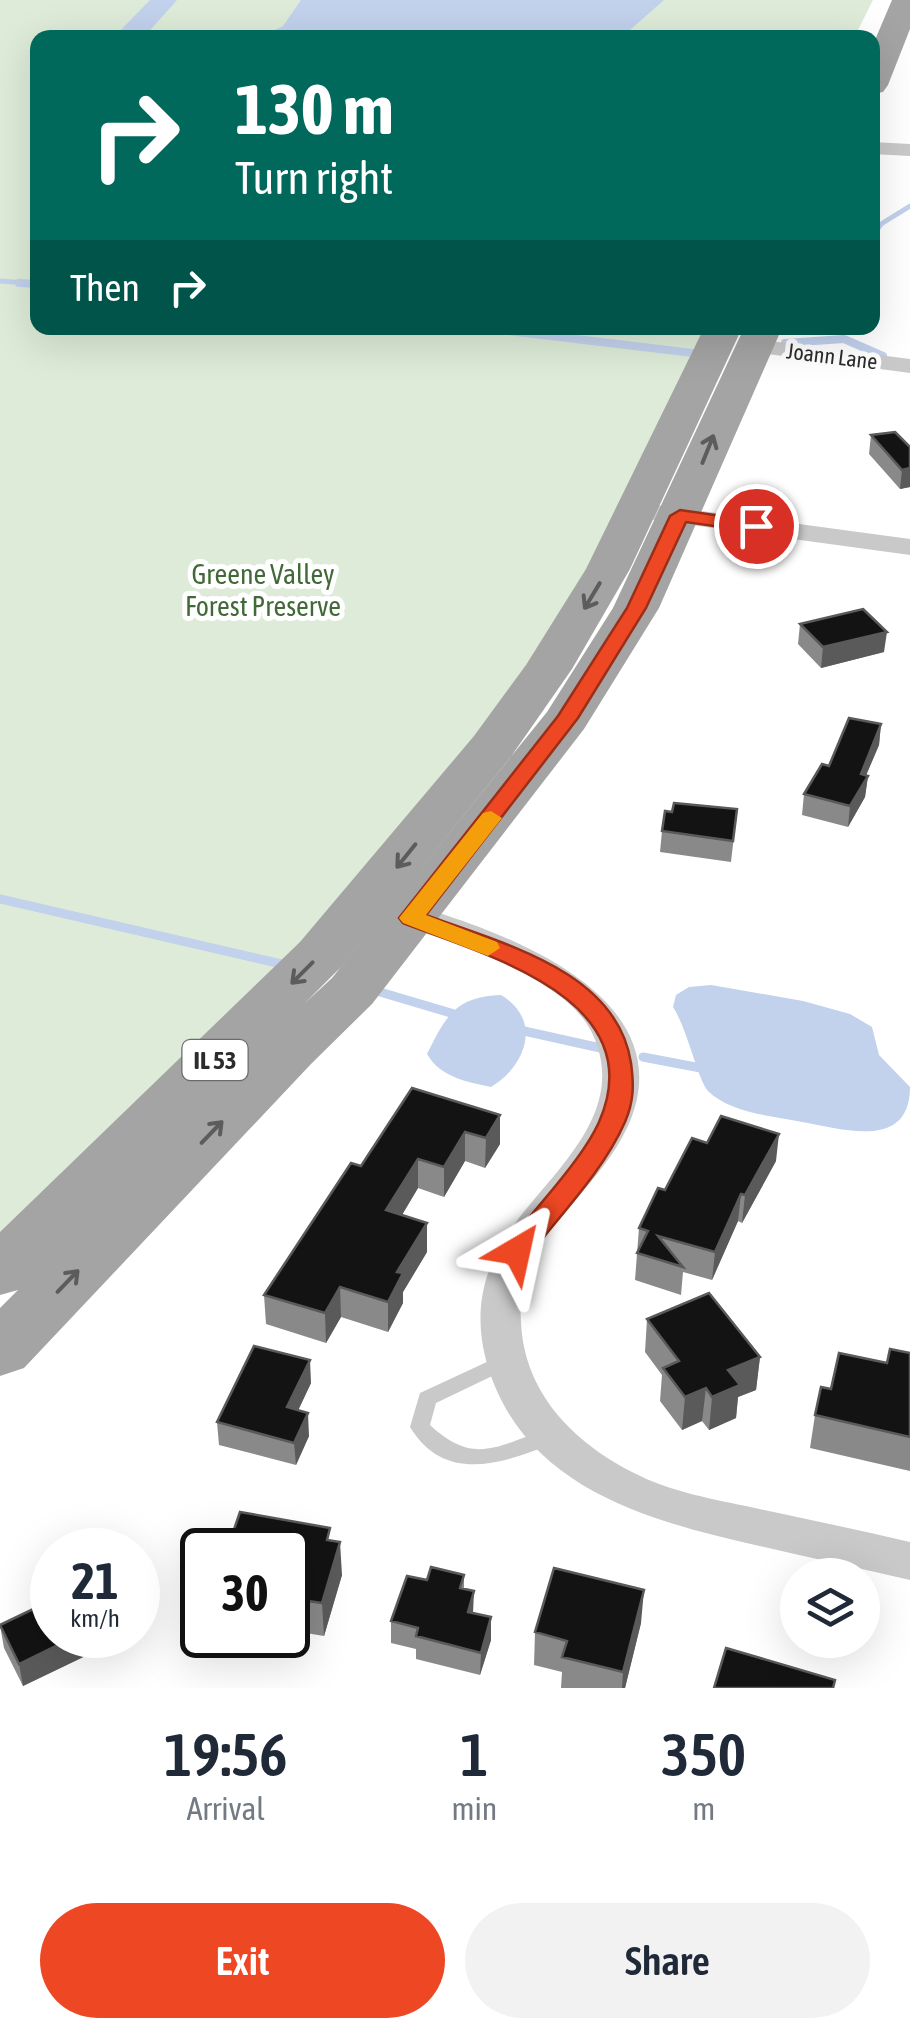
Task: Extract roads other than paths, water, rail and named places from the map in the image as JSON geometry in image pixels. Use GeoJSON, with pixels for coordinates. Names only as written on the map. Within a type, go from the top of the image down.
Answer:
{"type":"FeatureCollection","features":[{"type":"Feature","properties":{"kind":"main road"},"geometry":{"type":"LineString","coordinates":[[865,30],[879,0]]}},
{"type":"Feature","properties":{"kind":"main road"},"geometry":{"type":"LineString","coordinates":[[880,66],[907,0]]}},
{"type":"Feature","properties":{"kind":"main road","name":"IL 53"},"geometry":{"type":"LineString","coordinates":[[0,1350],[352,990],[390,910],[492,748],[548,669],[608,569],[659,513],[746,335]]}},
{"type":"Feature","properties":{"kind":"main road","name":"IL 53"},"geometry":{"type":"LineString","coordinates":[[0,1271],[265,1010],[390,910]]}},
{"type":"Feature","properties":{"kind":"street"},"geometry":{"type":"LineString","coordinates":[[880,148],[910,149]]}},
{"type":"Feature","properties":{"kind":"street","name":"Joann Lane"},"geometry":{"type":"LineString","coordinates":[[751,335],[910,366]]}},
{"type":"Feature","properties":{"kind":"street"},"geometry":{"type":"LineString","coordinates":[[659,513],[910,547]]}},
{"type":"Feature","properties":{"kind":"street"},"geometry":{"type":"LineString","coordinates":[[390,910],[529,964],[577,992],[611,1034],[621,1064],[622,1092],[601,1142],[528,1234],[508,1266],[500,1304],[504,1362],[516,1393],[547,1436],[617,1485],[671,1508],[910,1561]]}},
{"type":"Feature","properties":{"kind":"lane"},"geometry":{"type":"LineString","coordinates":[[504,1362],[427,1398],[420,1427],[439,1448],[463,1459],[505,1454],[547,1436]]}},
{"type":"Feature","properties":{"kind":"water"},"geometry":{"type":"Polygon","coordinates":[[[150,0],[177,0],[150,30],[121,30],[150,0]]]}},
{"type":"Feature","properties":{"kind":"water"},"geometry":{"type":"Polygon","coordinates":[[[301,0],[664,0],[630,30],[275,30],[283,26],[301,0]]]}},
{"type":"Feature","properties":{"kind":"water"},"geometry":{"type":"Polygon","coordinates":[[[711,985],[803,1001],[850,1014],[872,1027],[879,1055],[910,1087],[907,1107],[899,1120],[886,1128],[854,1131],[752,1112],[717,1098],[704,1085],[673,1007],[676,995],[689,987],[711,985]]]}},
{"type":"Feature","properties":{"kind":"water"},"geometry":{"type":"Polygon","coordinates":[[[501,995],[514,1005],[526,1030],[521,1055],[503,1078],[491,1087],[473,1083],[432,1062],[427,1054],[454,1011],[473,1000],[501,995]]]}},
{"type":"Feature","properties":{"kind":"waterway"},"geometry":{"type":"LineString","coordinates":[[880,225],[910,206]]}},
{"type":"Feature","properties":{"kind":"waterway"},"geometry":{"type":"LineString","coordinates":[[0,281],[30,283]]}},
{"type":"Feature","properties":{"kind":"waterway"},"geometry":{"type":"LineString","coordinates":[[19,283],[30,284]]}},
{"type":"Feature","properties":{"kind":"waterway"},"geometry":{"type":"LineString","coordinates":[[542,335],[701,354]]}},
{"type":"Feature","properties":{"kind":"waterway"},"geometry":{"type":"LineString","coordinates":[[785,343],[844,339],[883,356]]}},
{"type":"Feature","properties":{"kind":"waterway"},"geometry":{"type":"LineString","coordinates":[[0,899],[286,965]]}},
{"type":"Feature","properties":{"kind":"waterway"},"geometry":{"type":"LineString","coordinates":[[380,992],[461,1016]]}},
{"type":"Feature","properties":{"kind":"waterway"},"geometry":{"type":"LineString","coordinates":[[515,1029],[605,1049]]}},
{"type":"Feature","properties":{"kind":"waterway"},"geometry":{"type":"LineString","coordinates":[[643,1057],[706,1069]]}},
{"type":"Feature","properties":{"kind":"park label","name":"Greene Valley Forest Preserve"},"geometry":{"type":"Point","coordinates":[263,590]}}]}
